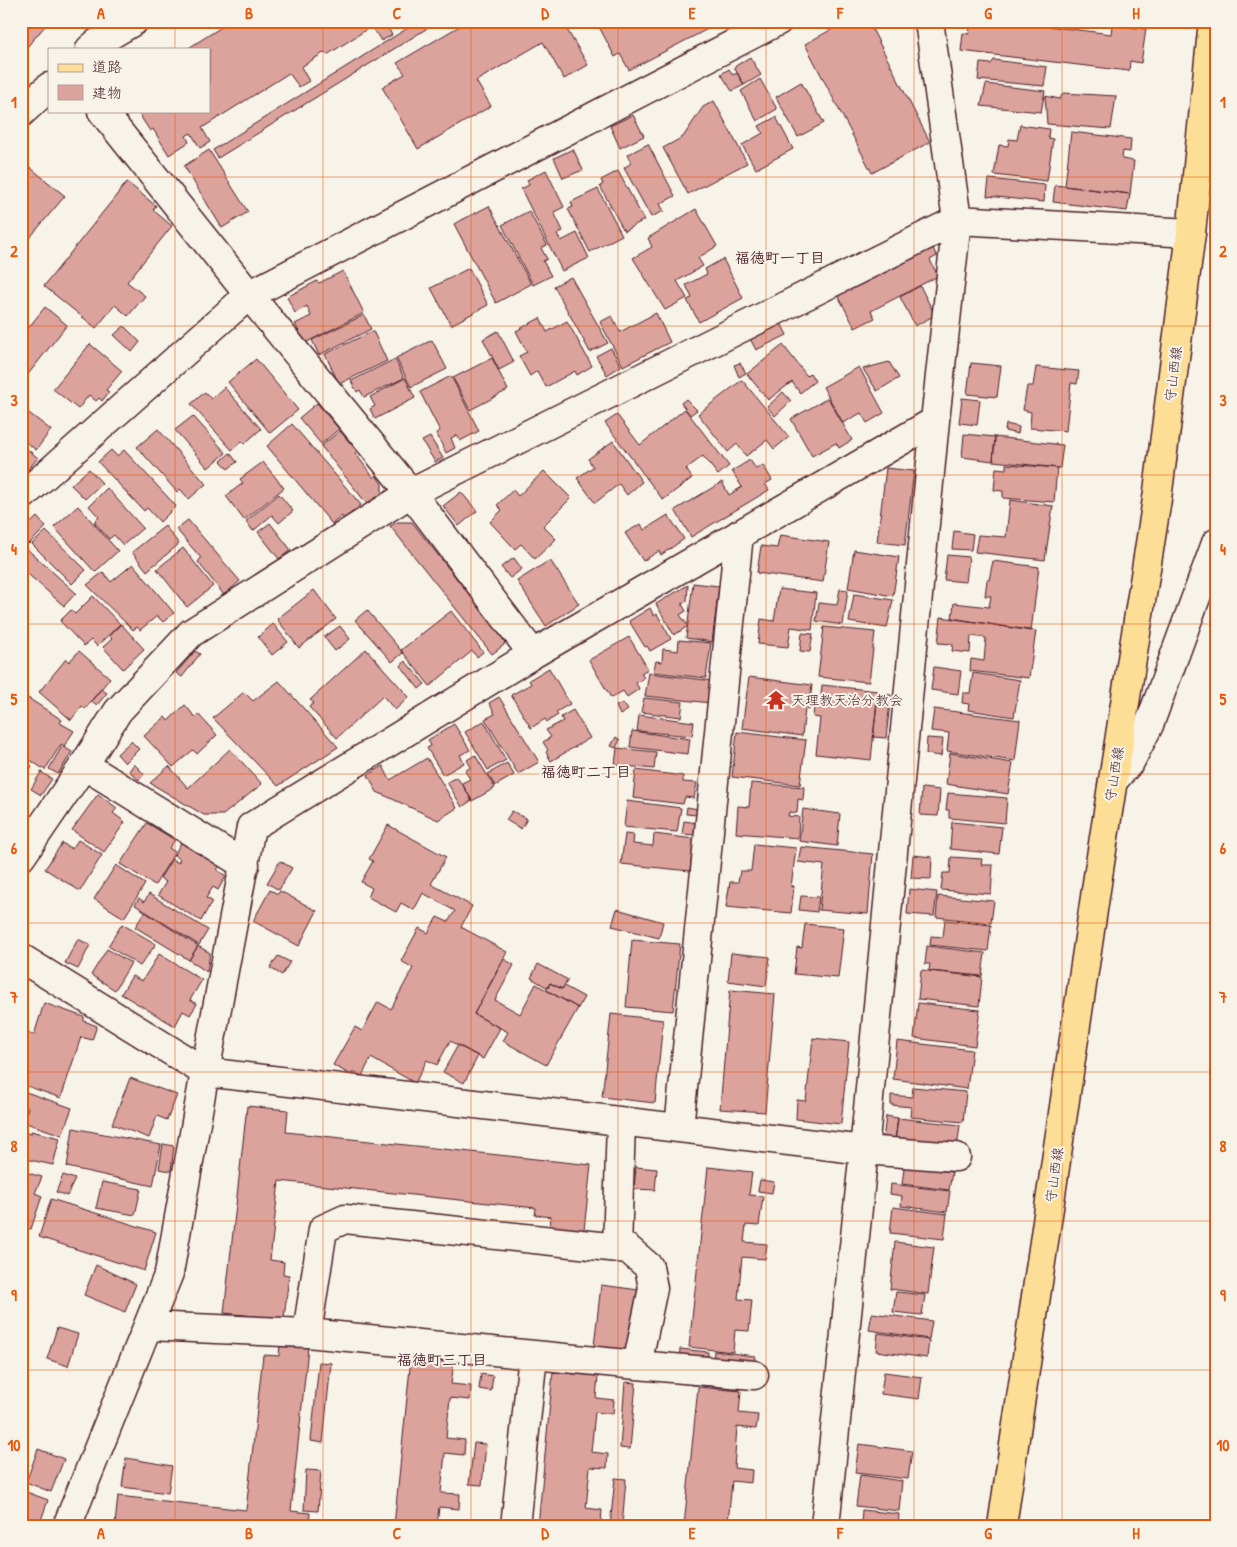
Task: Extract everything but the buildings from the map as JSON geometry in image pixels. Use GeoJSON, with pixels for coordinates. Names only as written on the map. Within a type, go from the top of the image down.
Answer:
{"type":"FeatureCollection","features":[{"type":"Feature","properties":{"kind":"main road","name":"守山西線"},"geometry":{"type":"LineString","coordinates":[[1002,1526],[1157,499],[1191,233],[1213,21]]}},
{"type":"Feature","properties":{"kind":"street"},"geometry":{"type":"LineString","coordinates":[[99,38],[134,21]]}},
{"type":"Feature","properties":{"kind":"street"},"geometry":{"type":"LineString","coordinates":[[21,497],[249,295],[778,21]]}},
{"type":"Feature","properties":{"kind":"street"},"geometry":{"type":"LineString","coordinates":[[825,1526],[864,1150],[935,421],[957,220],[929,21]]}},
{"type":"Feature","properties":{"kind":"street"},"geometry":{"type":"LineString","coordinates":[[21,113],[48,88]]}},
{"type":"Feature","properties":{"kind":"street"},"geometry":{"type":"LineString","coordinates":[[103,112],[411,493],[533,654]]}},
{"type":"Feature","properties":{"kind":"street"},"geometry":{"type":"LineString","coordinates":[[21,857],[84,765],[118,711],[191,632],[411,493],[957,220],[1191,233]]}},
{"type":"Feature","properties":{"kind":"street"},"geometry":{"type":"LineString","coordinates":[[67,1526],[169,1273],[251,827],[533,654],[935,421]]}},
{"type":"Feature","properties":{"kind":"street"},"geometry":{"type":"LineString","coordinates":[[679,1128],[739,534]]}},
{"type":"Feature","properties":{"kind":"street"},"geometry":{"type":"LineString","coordinates":[[1113,781],[1130,762],[1149,724],[1216,543]]}},
{"type":"Feature","properties":{"kind":"street"},"geometry":{"type":"LineString","coordinates":[[84,765],[245,865]]}},
{"type":"Feature","properties":{"kind":"street"},"geometry":{"type":"LineString","coordinates":[[21,958],[205,1072],[864,1150],[956,1157]]}},
{"type":"Feature","properties":{"kind":"street"},"geometry":{"type":"LineString","coordinates":[[616,1248],[621,1122]]}},
{"type":"Feature","properties":{"kind":"street"},"geometry":{"type":"LineString","coordinates":[[307,1333],[323,1229],[345,1219],[628,1249],[649,1267],[653,1288],[637,1365]]}},
{"type":"Feature","properties":{"kind":"street"},"geometry":{"type":"LineString","coordinates":[[645,1324],[665,1368]]}},
{"type":"Feature","properties":{"kind":"street"},"geometry":{"type":"LineString","coordinates":[[148,1326],[307,1333],[665,1368],[754,1374]]}},
{"type":"Feature","properties":{"kind":"street"},"geometry":{"type":"LineString","coordinates":[[515,1526],[533,1355]]}},
{"type":"Feature","properties":{"kind":"place","name":"天理教天治分教会"},"geometry":{"type":"Point","coordinates":[776,700]}},
{"type":"Feature","properties":{"kind":"district","name":"福徳町一丁目"},"geometry":{"type":"Point","coordinates":[780,258]}},
{"type":"Feature","properties":{"kind":"district","name":"福徳町二丁目"},"geometry":{"type":"Point","coordinates":[586,772]}},
{"type":"Feature","properties":{"kind":"district","name":"福徳町三丁目"},"geometry":{"type":"Point","coordinates":[442,1360]}}]}
